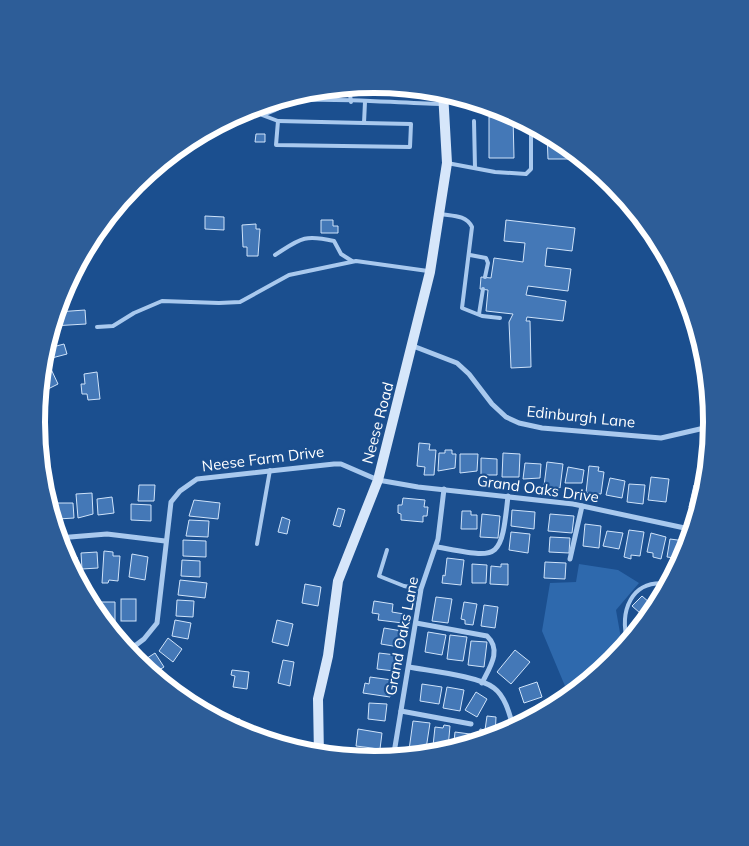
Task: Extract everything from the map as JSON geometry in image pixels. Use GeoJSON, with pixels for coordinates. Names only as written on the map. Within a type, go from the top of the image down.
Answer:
{"type":"FeatureCollection","features":[{"type":"Feature","properties":{"kind":"street","name":"Neese Road"},"geometry":{"type":"LineString","coordinates":[[319,748],[318,699],[328,656],[338,581],[347,554],[378,480],[430,272],[441,214],[447,163],[444,104]]}},
{"type":"Feature","properties":{"kind":"street","name":"Edinburgh Lane"},"geometry":{"type":"LineString","coordinates":[[413,346],[457,363],[469,374],[492,404],[506,417],[519,423],[542,428],[661,438],[704,428]]}},
{"type":"Feature","properties":{"kind":"street","name":"Neese Farm Drive"},"geometry":{"type":"LineString","coordinates":[[132,646],[144,639],[157,623],[165,542],[172,502],[186,485],[197,479],[340,464],[378,480]]}},
{"type":"Feature","properties":{"kind":"street","name":"Grand Oaks Drive"},"geometry":{"type":"LineString","coordinates":[[378,480],[444,490],[582,506],[687,529]]}},
{"type":"Feature","properties":{"kind":"street","name":"Grand Oaks Lane"},"geometry":{"type":"LineString","coordinates":[[394,752],[410,667],[420,589],[437,547],[444,490]]}},
{"type":"Feature","properties":{"kind":"street"},"geometry":{"type":"LineString","coordinates":[[437,547],[482,555],[496,550],[506,518],[508,496]]}},
{"type":"Feature","properties":{"kind":"street"},"geometry":{"type":"LineString","coordinates":[[570,559],[582,506]]}},
{"type":"Feature","properties":{"kind":"street"},"geometry":{"type":"LineString","coordinates":[[65,537],[107,534],[165,542]]}},
{"type":"Feature","properties":{"kind":"street"},"geometry":{"type":"LineString","coordinates":[[416,623],[487,636],[491,640],[495,655],[482,682]]}},
{"type":"Feature","properties":{"kind":"street"},"geometry":{"type":"LineString","coordinates":[[410,667],[482,682],[494,688],[508,708],[512,722]]}},
{"type":"Feature","properties":{"kind":"street"},"geometry":{"type":"LineString","coordinates":[[401,711],[471,724]]}},
{"type":"Feature","properties":{"kind":"lane"},"geometry":{"type":"LineString","coordinates":[[350,94],[351,102]]}},
{"type":"Feature","properties":{"kind":"lane"},"geometry":{"type":"LineString","coordinates":[[308,100],[444,104]]}},
{"type":"Feature","properties":{"kind":"lane"},"geometry":{"type":"LineString","coordinates":[[364,124],[365,102]]}},
{"type":"Feature","properties":{"kind":"lane"},"geometry":{"type":"LineString","coordinates":[[261,114],[268,114],[284,106]]}},
{"type":"Feature","properties":{"kind":"lane"},"geometry":{"type":"LineString","coordinates":[[261,114],[278,122],[411,124],[410,148],[276,145],[278,122]]}},
{"type":"Feature","properties":{"kind":"lane"},"geometry":{"type":"LineString","coordinates":[[474,120],[475,168]]}},
{"type":"Feature","properties":{"kind":"lane"},"geometry":{"type":"LineString","coordinates":[[447,163],[526,174],[531,169],[531,133]]}},
{"type":"Feature","properties":{"kind":"lane"},"geometry":{"type":"LineString","coordinates":[[441,214],[464,217],[469,221],[473,236],[462,308],[482,316],[500,318]]}},
{"type":"Feature","properties":{"kind":"lane"},"geometry":{"type":"LineString","coordinates":[[275,255],[302,238],[322,238],[334,241],[341,254],[352,261]]}},
{"type":"Feature","properties":{"kind":"lane"},"geometry":{"type":"LineString","coordinates":[[470,255],[486,258],[488,263],[485,277]]}},
{"type":"Feature","properties":{"kind":"lane"},"geometry":{"type":"LineString","coordinates":[[97,327],[113,326],[134,313],[162,301],[240,302],[289,275],[352,261],[430,272]]}},
{"type":"Feature","properties":{"kind":"lane"},"geometry":{"type":"LineString","coordinates":[[479,314],[483,289]]}},
{"type":"Feature","properties":{"kind":"lane"},"geometry":{"type":"LineString","coordinates":[[257,544],[270,470]]}},
{"type":"Feature","properties":{"kind":"lane"},"geometry":{"type":"LineString","coordinates":[[387,550],[379,576],[404,586],[420,589]]}},
{"type":"Feature","properties":{"kind":"lane"},"geometry":{"type":"LineString","coordinates":[[626,635],[624,624],[627,606],[641,590],[648,586],[662,585]]}},
{"type":"Feature","properties":{"kind":"shaded area"},"geometry":{"type":"Polygon","coordinates":[[[579,564],[618,570],[639,583],[616,610],[621,641],[592,671],[567,690],[542,631],[550,583],[576,582],[579,564]]]}},
{"type":"Feature","properties":{"kind":"building"},"geometry":{"type":"Polygon","coordinates":[[[489,117],[495,117],[513,124],[514,158],[489,158],[489,117]]]}},
{"type":"Feature","properties":{"kind":"building"},"geometry":{"type":"Polygon","coordinates":[[[256,134],[265,134],[265,142],[255,142],[256,134]]]}},
{"type":"Feature","properties":{"kind":"building"},"geometry":{"type":"Polygon","coordinates":[[[547,143],[571,159],[548,159],[547,143]]]}},
{"type":"Feature","properties":{"kind":"building"},"geometry":{"type":"Polygon","coordinates":[[[205,216],[224,217],[224,230],[205,229],[205,216]]]}},
{"type":"Feature","properties":{"kind":"building"},"geometry":{"type":"Polygon","coordinates":[[[321,220],[333,220],[333,226],[338,226],[338,233],[321,233],[321,220]]]}},
{"type":"Feature","properties":{"kind":"building"},"geometry":{"type":"Polygon","coordinates":[[[506,220],[575,228],[572,251],[547,248],[545,266],[571,269],[568,291],[528,286],[526,295],[566,301],[563,321],[527,317],[526,321],[530,321],[531,367],[511,368],[509,322],[513,314],[486,311],[488,290],[480,289],[481,277],[491,278],[494,258],[523,262],[525,243],[504,241],[506,220]]]}},
{"type":"Feature","properties":{"kind":"building"},"geometry":{"type":"Polygon","coordinates":[[[256,224],[256,229],[260,229],[258,256],[247,256],[247,247],[243,247],[242,225],[256,224]]]}},
{"type":"Feature","properties":{"kind":"building"},"geometry":{"type":"Polygon","coordinates":[[[85,310],[86,324],[60,326],[64,311],[85,310]]]}},
{"type":"Feature","properties":{"kind":"building"},"geometry":{"type":"Polygon","coordinates":[[[64,344],[67,354],[51,358],[54,347],[64,344]]]}},
{"type":"Feature","properties":{"kind":"building"},"geometry":{"type":"Polygon","coordinates":[[[51,369],[58,384],[48,389],[47,387],[51,369]]]}},
{"type":"Feature","properties":{"kind":"building"},"geometry":{"type":"Polygon","coordinates":[[[97,372],[100,399],[88,400],[87,394],[82,394],[81,384],[85,384],[84,374],[97,372]]]}},
{"type":"Feature","properties":{"kind":"building"},"geometry":{"type":"Polygon","coordinates":[[[419,443],[430,444],[429,450],[436,450],[434,475],[424,475],[425,467],[417,466],[419,443]]]}},
{"type":"Feature","properties":{"kind":"building"},"geometry":{"type":"Polygon","coordinates":[[[445,450],[452,450],[452,454],[456,454],[455,468],[438,471],[439,453],[445,453],[445,450]]]}},
{"type":"Feature","properties":{"kind":"building"},"geometry":{"type":"Polygon","coordinates":[[[503,453],[520,454],[519,477],[502,477],[503,453]]]}},
{"type":"Feature","properties":{"kind":"building"},"geometry":{"type":"Polygon","coordinates":[[[460,454],[478,454],[477,471],[460,473],[460,454]]]}},
{"type":"Feature","properties":{"kind":"building"},"geometry":{"type":"Polygon","coordinates":[[[481,458],[497,459],[497,475],[481,475],[481,458]]]}},
{"type":"Feature","properties":{"kind":"building"},"geometry":{"type":"Polygon","coordinates":[[[547,462],[563,464],[560,488],[544,486],[547,462]]]}},
{"type":"Feature","properties":{"kind":"building"},"geometry":{"type":"Polygon","coordinates":[[[525,463],[541,464],[540,478],[523,479],[525,463]]]}},
{"type":"Feature","properties":{"kind":"building"},"geometry":{"type":"Polygon","coordinates":[[[589,466],[599,467],[598,471],[604,472],[601,494],[586,493],[589,466]]]}},
{"type":"Feature","properties":{"kind":"building"},"geometry":{"type":"Polygon","coordinates":[[[568,467],[584,470],[582,483],[565,483],[568,467]]]}},
{"type":"Feature","properties":{"kind":"building"},"geometry":{"type":"Polygon","coordinates":[[[651,477],[669,479],[666,502],[648,500],[651,477]]]}},
{"type":"Feature","properties":{"kind":"building"},"geometry":{"type":"Polygon","coordinates":[[[610,478],[625,481],[622,498],[606,495],[610,478]]]}},
{"type":"Feature","properties":{"kind":"building"},"geometry":{"type":"Polygon","coordinates":[[[629,484],[645,485],[643,504],[627,502],[629,484]]]}},
{"type":"Feature","properties":{"kind":"building"},"geometry":{"type":"Polygon","coordinates":[[[139,485],[155,485],[154,501],[138,501],[139,485]]]}},
{"type":"Feature","properties":{"kind":"building"},"geometry":{"type":"Polygon","coordinates":[[[694,485],[698,486],[693,508],[689,507],[694,485]]]}},
{"type":"Feature","properties":{"kind":"building"},"geometry":{"type":"Polygon","coordinates":[[[92,493],[93,514],[78,518],[76,494],[92,493]]]}},
{"type":"Feature","properties":{"kind":"building"},"geometry":{"type":"Polygon","coordinates":[[[112,497],[114,513],[98,515],[97,499],[112,497]]]}},
{"type":"Feature","properties":{"kind":"building"},"geometry":{"type":"Polygon","coordinates":[[[403,498],[425,500],[424,507],[428,507],[427,516],[423,516],[423,522],[401,520],[401,514],[398,513],[398,505],[402,505],[403,498]]]}},
{"type":"Feature","properties":{"kind":"building"},"geometry":{"type":"Polygon","coordinates":[[[194,500],[220,503],[218,519],[189,516],[194,500]]]}},
{"type":"Feature","properties":{"kind":"building"},"geometry":{"type":"Polygon","coordinates":[[[57,503],[73,503],[74,518],[59,519],[57,503]]]}},
{"type":"Feature","properties":{"kind":"building"},"geometry":{"type":"Polygon","coordinates":[[[131,504],[151,505],[151,521],[131,520],[131,504]]]}},
{"type":"Feature","properties":{"kind":"building"},"geometry":{"type":"Polygon","coordinates":[[[338,508],[345,510],[340,527],[333,525],[338,508]]]}},
{"type":"Feature","properties":{"kind":"building"},"geometry":{"type":"Polygon","coordinates":[[[512,510],[535,512],[534,529],[511,526],[512,510]]]}},
{"type":"Feature","properties":{"kind":"building"},"geometry":{"type":"Polygon","coordinates":[[[462,511],[471,511],[471,515],[477,515],[477,529],[461,529],[462,511]]]}},
{"type":"Feature","properties":{"kind":"building"},"geometry":{"type":"Polygon","coordinates":[[[482,514],[500,516],[498,538],[480,537],[482,514]]]}},
{"type":"Feature","properties":{"kind":"building"},"geometry":{"type":"Polygon","coordinates":[[[550,514],[574,516],[572,533],[548,531],[550,514]]]}},
{"type":"Feature","properties":{"kind":"building"},"geometry":{"type":"Polygon","coordinates":[[[282,517],[290,520],[287,534],[278,532],[282,517]]]}},
{"type":"Feature","properties":{"kind":"building"},"geometry":{"type":"Polygon","coordinates":[[[189,520],[209,521],[208,537],[186,536],[189,520]]]}},
{"type":"Feature","properties":{"kind":"building"},"geometry":{"type":"Polygon","coordinates":[[[585,524],[601,526],[599,548],[583,546],[585,524]]]}},
{"type":"Feature","properties":{"kind":"building"},"geometry":{"type":"Polygon","coordinates":[[[629,530],[644,532],[640,556],[631,555],[631,559],[624,557],[629,530]]]}},
{"type":"Feature","properties":{"kind":"building"},"geometry":{"type":"Polygon","coordinates":[[[607,531],[623,533],[619,549],[603,546],[607,531]]]}},
{"type":"Feature","properties":{"kind":"building"},"geometry":{"type":"Polygon","coordinates":[[[511,532],[530,534],[528,553],[509,550],[511,532]]]}},
{"type":"Feature","properties":{"kind":"building"},"geometry":{"type":"Polygon","coordinates":[[[651,533],[666,537],[661,559],[653,557],[653,553],[647,552],[651,533]]]}},
{"type":"Feature","properties":{"kind":"building"},"geometry":{"type":"Polygon","coordinates":[[[550,537],[570,538],[569,553],[549,552],[550,537]]]}},
{"type":"Feature","properties":{"kind":"building"},"geometry":{"type":"Polygon","coordinates":[[[670,539],[682,541],[675,558],[667,557],[670,539]]]}},
{"type":"Feature","properties":{"kind":"building"},"geometry":{"type":"Polygon","coordinates":[[[183,540],[206,541],[206,557],[183,556],[183,540]]]}},
{"type":"Feature","properties":{"kind":"building"},"geometry":{"type":"Polygon","coordinates":[[[104,551],[113,552],[113,556],[120,556],[118,581],[109,580],[108,583],[102,583],[104,551]]]}},
{"type":"Feature","properties":{"kind":"building"},"geometry":{"type":"Polygon","coordinates":[[[97,552],[98,568],[82,569],[81,553],[97,552]]]}},
{"type":"Feature","properties":{"kind":"building"},"geometry":{"type":"Polygon","coordinates":[[[132,554],[148,557],[145,580],[129,577],[132,554]]]}},
{"type":"Feature","properties":{"kind":"building"},"geometry":{"type":"Polygon","coordinates":[[[447,558],[464,560],[461,585],[442,583],[443,575],[445,576],[447,558]]]}},
{"type":"Feature","properties":{"kind":"building"},"geometry":{"type":"Polygon","coordinates":[[[182,560],[200,561],[200,577],[181,576],[182,560]]]}},
{"type":"Feature","properties":{"kind":"building"},"geometry":{"type":"Polygon","coordinates":[[[545,562],[566,563],[565,579],[544,578],[545,562]]]}},
{"type":"Feature","properties":{"kind":"building"},"geometry":{"type":"Polygon","coordinates":[[[472,564],[487,565],[486,583],[472,583],[472,564]]]}},
{"type":"Feature","properties":{"kind":"building"},"geometry":{"type":"Polygon","coordinates":[[[501,564],[508,564],[508,585],[490,584],[491,566],[501,567],[501,564]]]}},
{"type":"Feature","properties":{"kind":"building"},"geometry":{"type":"Polygon","coordinates":[[[180,580],[207,583],[205,598],[178,595],[180,580]]]}},
{"type":"Feature","properties":{"kind":"building"},"geometry":{"type":"Polygon","coordinates":[[[305,584],[321,587],[318,606],[302,603],[305,584]]]}},
{"type":"Feature","properties":{"kind":"building"},"geometry":{"type":"Polygon","coordinates":[[[642,596],[650,603],[642,615],[632,606],[642,596]]]}},
{"type":"Feature","properties":{"kind":"building"},"geometry":{"type":"Polygon","coordinates":[[[436,597],[452,599],[448,623],[432,621],[436,597]]]}},
{"type":"Feature","properties":{"kind":"building"},"geometry":{"type":"Polygon","coordinates":[[[121,599],[136,599],[136,621],[121,621],[121,599]]]}},
{"type":"Feature","properties":{"kind":"building"},"geometry":{"type":"Polygon","coordinates":[[[177,600],[194,601],[193,617],[176,616],[177,600]]]}},
{"type":"Feature","properties":{"kind":"building"},"geometry":{"type":"Polygon","coordinates":[[[374,601],[393,604],[392,612],[404,614],[403,623],[378,620],[379,614],[372,613],[374,601]]]}},
{"type":"Feature","properties":{"kind":"building"},"geometry":{"type":"Polygon","coordinates":[[[100,602],[115,602],[115,626],[113,624],[100,602]]]}},
{"type":"Feature","properties":{"kind":"building"},"geometry":{"type":"Polygon","coordinates":[[[464,602],[477,604],[473,625],[465,624],[465,620],[461,619],[464,602]]]}},
{"type":"Feature","properties":{"kind":"building"},"geometry":{"type":"Polygon","coordinates":[[[484,605],[498,607],[495,628],[481,626],[484,605]]]}},
{"type":"Feature","properties":{"kind":"building"},"geometry":{"type":"Polygon","coordinates":[[[175,620],[191,623],[188,639],[172,636],[175,620]]]}},
{"type":"Feature","properties":{"kind":"building"},"geometry":{"type":"Polygon","coordinates":[[[277,620],[293,624],[288,646],[272,642],[277,620]]]}},
{"type":"Feature","properties":{"kind":"building"},"geometry":{"type":"Polygon","coordinates":[[[384,628],[402,631],[399,647],[381,644],[384,628]]]}},
{"type":"Feature","properties":{"kind":"building"},"geometry":{"type":"Polygon","coordinates":[[[428,632],[446,635],[442,655],[425,652],[428,632]]]}},
{"type":"Feature","properties":{"kind":"building"},"geometry":{"type":"Polygon","coordinates":[[[450,635],[467,637],[463,661],[447,659],[450,635]]]}},
{"type":"Feature","properties":{"kind":"building"},"geometry":{"type":"Polygon","coordinates":[[[168,638],[182,649],[173,662],[159,651],[168,638]]]}},
{"type":"Feature","properties":{"kind":"building"},"geometry":{"type":"Polygon","coordinates":[[[471,641],[487,642],[484,667],[468,665],[471,641]]]}},
{"type":"Feature","properties":{"kind":"building"},"geometry":{"type":"Polygon","coordinates":[[[515,650],[530,662],[511,684],[497,672],[515,650]]]}},
{"type":"Feature","properties":{"kind":"building"},"geometry":{"type":"Polygon","coordinates":[[[155,653],[164,667],[157,671],[145,659],[155,653]]]}},
{"type":"Feature","properties":{"kind":"building"},"geometry":{"type":"Polygon","coordinates":[[[379,653],[396,655],[394,671],[377,669],[379,653]]]}},
{"type":"Feature","properties":{"kind":"building"},"geometry":{"type":"Polygon","coordinates":[[[283,660],[294,662],[290,686],[278,683],[283,660]]]}},
{"type":"Feature","properties":{"kind":"building"},"geometry":{"type":"Polygon","coordinates":[[[232,670],[249,672],[247,689],[233,687],[235,676],[231,675],[232,670]]]}},
{"type":"Feature","properties":{"kind":"building"},"geometry":{"type":"Polygon","coordinates":[[[370,677],[392,680],[390,697],[363,693],[365,683],[369,684],[370,677]]]}},
{"type":"Feature","properties":{"kind":"building"},"geometry":{"type":"Polygon","coordinates":[[[537,682],[542,697],[524,703],[519,688],[537,682]]]}},
{"type":"Feature","properties":{"kind":"building"},"geometry":{"type":"Polygon","coordinates":[[[422,684],[442,687],[439,704],[420,701],[422,684]]]}},
{"type":"Feature","properties":{"kind":"building"},"geometry":{"type":"Polygon","coordinates":[[[447,687],[464,690],[460,711],[443,708],[447,687]]]}},
{"type":"Feature","properties":{"kind":"building"},"geometry":{"type":"Polygon","coordinates":[[[476,692],[487,699],[477,717],[465,710],[476,692]]]}},
{"type":"Feature","properties":{"kind":"building"},"geometry":{"type":"Polygon","coordinates":[[[369,703],[387,704],[385,721],[368,719],[369,703]]]}},
{"type":"Feature","properties":{"kind":"building"},"geometry":{"type":"Polygon","coordinates":[[[544,705],[532,712],[531,709],[544,705]]]}},
{"type":"Feature","properties":{"kind":"building"},"geometry":{"type":"Polygon","coordinates":[[[487,716],[496,717],[495,729],[479,735],[480,729],[485,730],[487,716]]]}},
{"type":"Feature","properties":{"kind":"building"},"geometry":{"type":"Polygon","coordinates":[[[225,717],[240,719],[239,723],[225,717]]]}},
{"type":"Feature","properties":{"kind":"building"},"geometry":{"type":"Polygon","coordinates":[[[413,721],[430,723],[426,748],[409,750],[413,721]]]}},
{"type":"Feature","properties":{"kind":"building"},"geometry":{"type":"Polygon","coordinates":[[[444,725],[450,726],[448,744],[433,746],[435,727],[443,728],[444,725]]]}},
{"type":"Feature","properties":{"kind":"building"},"geometry":{"type":"Polygon","coordinates":[[[358,729],[382,733],[380,749],[356,746],[358,729]]]}},
{"type":"Feature","properties":{"kind":"building"},"geometry":{"type":"Polygon","coordinates":[[[455,732],[470,734],[470,738],[454,742],[455,732]]]}}]}
